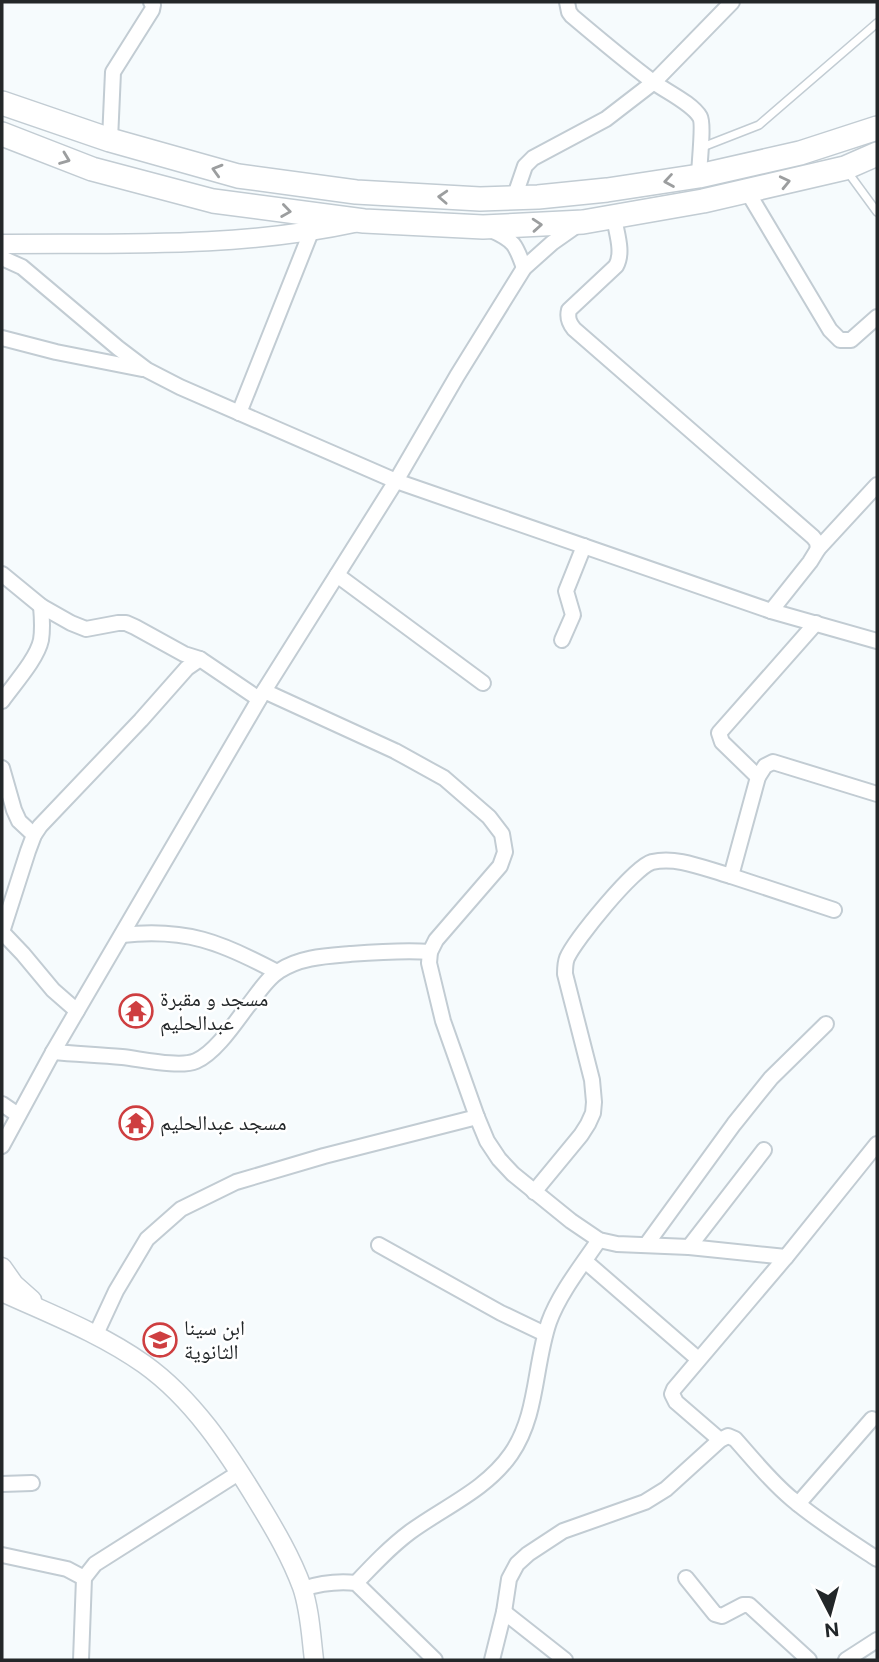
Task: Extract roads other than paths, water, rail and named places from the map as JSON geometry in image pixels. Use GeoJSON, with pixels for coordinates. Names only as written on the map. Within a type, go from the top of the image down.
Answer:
{"type":"FeatureCollection","features":[{"type":"Feature","properties":{"kind":"main road"},"geometry":{"type":"LineString","coordinates":[[2,103],[110,140],[238,176],[356,192],[480,199],[607,190],[699,176],[800,153],[877,128]]}},
{"type":"Feature","properties":{"kind":"main road"},"geometry":{"type":"LineString","coordinates":[[2,134],[92,169],[213,201],[364,221],[483,227],[583,222],[703,201],[845,168],[877,154]]}},
{"type":"Feature","properties":{"kind":"street"},"geometry":{"type":"LineString","coordinates":[[110,140],[113,72],[152,10],[151,2]]}},
{"type":"Feature","properties":{"kind":"street"},"geometry":{"type":"LineString","coordinates":[[567,2],[572,16],[604,45],[699,115],[702,124],[699,176]]}},
{"type":"Feature","properties":{"kind":"street"},"geometry":{"type":"LineString","coordinates":[[514,198],[525,166],[533,158],[606,120],[654,82],[732,2]]}},
{"type":"Feature","properties":{"kind":"street"},"geometry":{"type":"LineString","coordinates":[[747,191],[830,330],[840,340],[851,340],[877,317]]}},
{"type":"Feature","properties":{"kind":"street"},"geometry":{"type":"LineString","coordinates":[[614,217],[619,261],[569,310],[569,322],[813,537],[817,542],[817,549]]}},
{"type":"Feature","properties":{"kind":"street"},"geometry":{"type":"LineString","coordinates":[[2,244],[196,242],[311,232],[364,221]]}},
{"type":"Feature","properties":{"kind":"street"},"geometry":{"type":"LineString","coordinates":[[2,1146],[53,1052],[262,695],[396,481],[524,268],[552,243],[583,222]]}},
{"type":"Feature","properties":{"kind":"street"},"geometry":{"type":"LineString","coordinates":[[483,227],[513,242],[524,268]]}},
{"type":"Feature","properties":{"kind":"street"},"geometry":{"type":"LineString","coordinates":[[239,413],[311,232]]}},
{"type":"Feature","properties":{"kind":"street"},"geometry":{"type":"LineString","coordinates":[[2,258],[22,267],[147,370],[239,413],[396,481],[771,611],[877,641]]}},
{"type":"Feature","properties":{"kind":"street"},"geometry":{"type":"LineString","coordinates":[[2,338],[147,370]]}},
{"type":"Feature","properties":{"kind":"street"},"geometry":{"type":"LineString","coordinates":[[771,611],[810,562],[817,549],[877,485]]}},
{"type":"Feature","properties":{"kind":"street"},"geometry":{"type":"LineString","coordinates":[[562,640],[573,615],[566,592],[584,546]]}},
{"type":"Feature","properties":{"kind":"street"},"geometry":{"type":"LineString","coordinates":[[2,574],[41,606],[71,623],[86,629],[118,623],[135,626],[262,695],[395,751],[444,778],[488,817],[502,834],[505,852],[500,866],[436,940],[430,952],[429,964],[443,1021],[477,1117],[487,1141],[499,1159],[534,1192],[598,1240],[617,1244],[689,1247],[786,1257]]}},
{"type":"Feature","properties":{"kind":"street"},"geometry":{"type":"LineString","coordinates":[[337,575],[484,682]]}},
{"type":"Feature","properties":{"kind":"street"},"geometry":{"type":"LineString","coordinates":[[2,701],[35,655],[41,642],[41,606]]}},
{"type":"Feature","properties":{"kind":"street"},"geometry":{"type":"LineString","coordinates":[[758,776],[722,742],[719,733],[816,623]]}},
{"type":"Feature","properties":{"kind":"street"},"geometry":{"type":"LineString","coordinates":[[77,1011],[53,990],[2,932],[34,835],[187,668],[200,659]]}},
{"type":"Feature","properties":{"kind":"street"},"geometry":{"type":"LineString","coordinates":[[730,876],[758,776],[765,766],[774,762],[877,794]]}},
{"type":"Feature","properties":{"kind":"street"},"geometry":{"type":"LineString","coordinates":[[2,768],[19,821],[34,835]]}},
{"type":"Feature","properties":{"kind":"street"},"geometry":{"type":"LineString","coordinates":[[534,1192],[581,1135],[593,1113],[592,1080],[565,966],[571,951],[631,876],[645,865],[668,860],[682,862],[834,910]]}},
{"type":"Feature","properties":{"kind":"street"},"geometry":{"type":"LineString","coordinates":[[122,935],[149,932],[186,935],[234,950],[276,972]]}},
{"type":"Feature","properties":{"kind":"street"},"geometry":{"type":"LineString","coordinates":[[53,1052],[173,1063],[196,1061],[206,1055],[233,1026],[276,972],[291,964],[307,958],[397,950],[430,952]]}},
{"type":"Feature","properties":{"kind":"street"},"geometry":{"type":"LineString","coordinates":[[646,1245],[771,1078],[826,1024]]}},
{"type":"Feature","properties":{"kind":"street"},"geometry":{"type":"LineString","coordinates":[[2,1104],[18,1115]]}},
{"type":"Feature","properties":{"kind":"street"},"geometry":{"type":"LineString","coordinates":[[96,1334],[116,1291],[147,1240],[181,1209],[236,1182],[324,1156],[477,1117]]}},
{"type":"Feature","properties":{"kind":"street"},"geometry":{"type":"LineString","coordinates":[[720,1440],[676,1402],[672,1394],[674,1389],[877,1144]]}},
{"type":"Feature","properties":{"kind":"street"},"geometry":{"type":"LineString","coordinates":[[689,1247],[764,1150]]}},
{"type":"Feature","properties":{"kind":"street"},"geometry":{"type":"LineString","coordinates":[[356,1583],[380,1557],[412,1531],[491,1477],[511,1455],[525,1428],[550,1319],[598,1240]]}},
{"type":"Feature","properties":{"kind":"street"},"geometry":{"type":"LineString","coordinates":[[379,1245],[501,1313],[545,1334]]}},
{"type":"Feature","properties":{"kind":"street"},"geometry":{"type":"LineString","coordinates":[[585,1261],[698,1359]]}},
{"type":"Feature","properties":{"kind":"street"},"geometry":{"type":"LineString","coordinates":[[2,1267],[14,1284],[45,1311]]}},
{"type":"Feature","properties":{"kind":"street"},"geometry":{"type":"LineString","coordinates":[[2,1292],[96,1334],[145,1364],[186,1399],[240,1472],[285,1546],[303,1589],[313,1660]]}},
{"type":"Feature","properties":{"kind":"street"},"geometry":{"type":"LineString","coordinates":[[2,1307],[23,1301]]}},
{"type":"Feature","properties":{"kind":"street"},"geometry":{"type":"LineString","coordinates":[[798,1504],[872,1419]]}},
{"type":"Feature","properties":{"kind":"street"},"geometry":{"type":"LineString","coordinates":[[492,1660],[504,1612],[506,1591],[517,1564],[563,1531],[645,1502],[666,1489],[720,1440],[728,1436],[735,1439],[772,1481],[798,1504],[877,1559]]}},
{"type":"Feature","properties":{"kind":"street"},"geometry":{"type":"LineString","coordinates":[[80,1660],[84,1578],[94,1564],[240,1472]]}},
{"type":"Feature","properties":{"kind":"street"},"geometry":{"type":"LineString","coordinates":[[2,1484],[32,1483]]}},
{"type":"Feature","properties":{"kind":"street"},"geometry":{"type":"LineString","coordinates":[[2,1555],[66,1569],[84,1578]]}},
{"type":"Feature","properties":{"kind":"street"},"geometry":{"type":"LineString","coordinates":[[686,1578],[715,1614],[726,1614],[743,1605],[749,1605],[809,1660]]}},
{"type":"Feature","properties":{"kind":"street"},"geometry":{"type":"LineString","coordinates":[[303,1589],[319,1583],[356,1583],[435,1660]]}},
{"type":"Feature","properties":{"kind":"street"},"geometry":{"type":"LineString","coordinates":[[504,1612],[565,1660]]}},
{"type":"Feature","properties":{"kind":"street"},"geometry":{"type":"LineString","coordinates":[[846,1660],[877,1640]]}},
{"type":"Feature","properties":{"kind":"lane"},"geometry":{"type":"LineString","coordinates":[[700,148],[759,125],[877,23]]}},
{"type":"Feature","properties":{"kind":"lane"},"geometry":{"type":"LineString","coordinates":[[845,168],[877,212]]}},
{"type":"Feature","properties":{"kind":"place","name":"مسجد و مقبرة عبدالحليم"},"geometry":{"type":"Point","coordinates":[136,1011]}},
{"type":"Feature","properties":{"kind":"place","name":"مسجد عبدالحليم"},"geometry":{"type":"Point","coordinates":[136,1123]}},
{"type":"Feature","properties":{"kind":"place","name":"ابن سينا الثانوية"},"geometry":{"type":"Point","coordinates":[160,1340]}}]}
